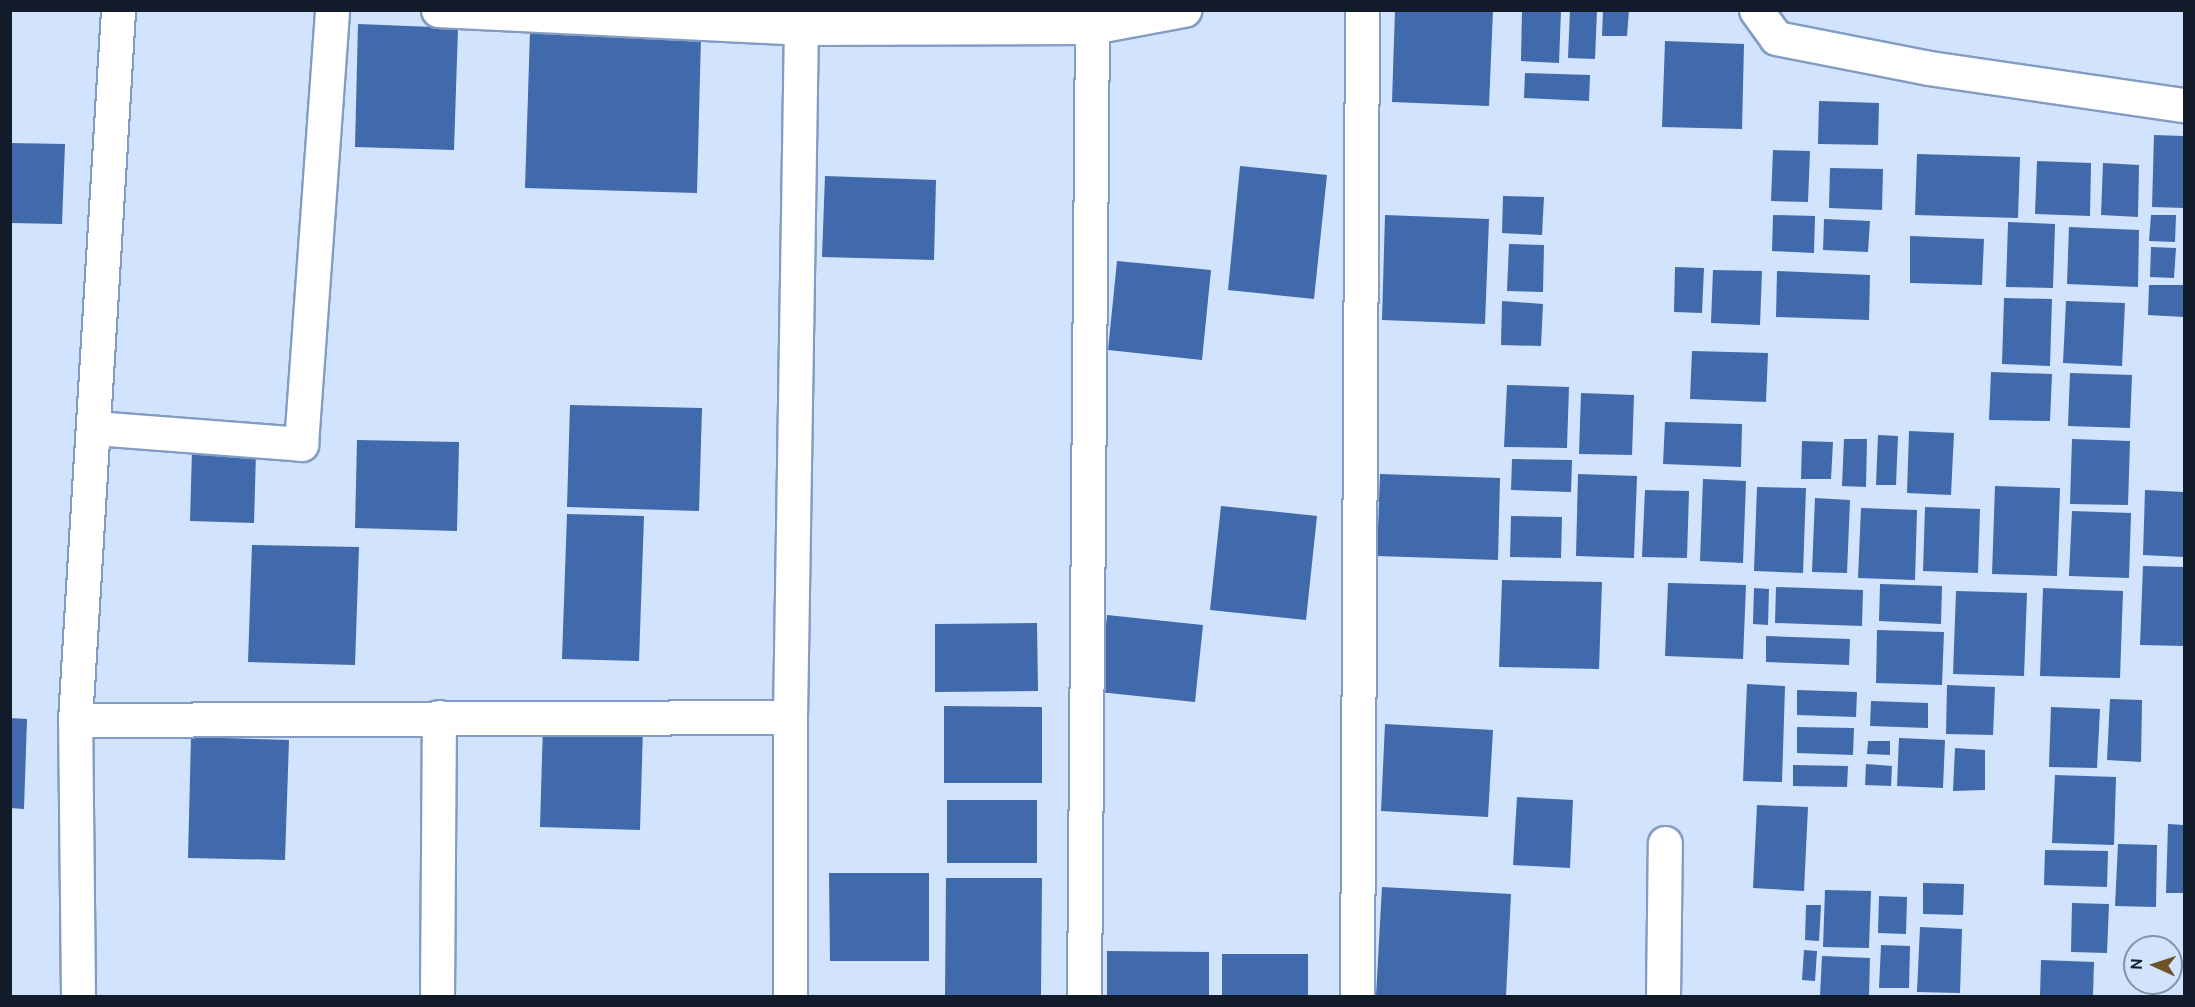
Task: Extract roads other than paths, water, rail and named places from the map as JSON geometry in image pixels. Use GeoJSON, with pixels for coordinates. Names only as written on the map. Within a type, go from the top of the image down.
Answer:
{"type":"FeatureCollection","features":[{"type":"Feature","properties":{"kind":"street"},"geometry":{"type":"LineString","coordinates":[[78,996],[75,720],[118,10]]}},
{"type":"Feature","properties":{"kind":"street"},"geometry":{"type":"LineString","coordinates":[[94,428],[301,444],[332,10]]}},
{"type":"Feature","properties":{"kind":"street"},"geometry":{"type":"LineString","coordinates":[[438,10],[801,28],[1092,27],[1184,10]]}},
{"type":"Feature","properties":{"kind":"street"},"geometry":{"type":"LineString","coordinates":[[1357,996],[1362,10]]}},
{"type":"Feature","properties":{"kind":"street"},"geometry":{"type":"LineString","coordinates":[[1756,10],[1776,38],[1929,68],[2184,105]]}},
{"type":"Feature","properties":{"kind":"street"},"geometry":{"type":"LineString","coordinates":[[1084,996],[1092,27]]}},
{"type":"Feature","properties":{"kind":"street"},"geometry":{"type":"LineString","coordinates":[[790,996],[790,717],[801,28]]}},
{"type":"Feature","properties":{"kind":"street"},"geometry":{"type":"LineString","coordinates":[[437,996],[439,717]]}},
{"type":"Feature","properties":{"kind":"street"},"geometry":{"type":"LineString","coordinates":[[75,720],[790,717]]}},
{"type":"Feature","properties":{"kind":"street"},"geometry":{"type":"LineString","coordinates":[[1663,996],[1665,843]]}}]}
